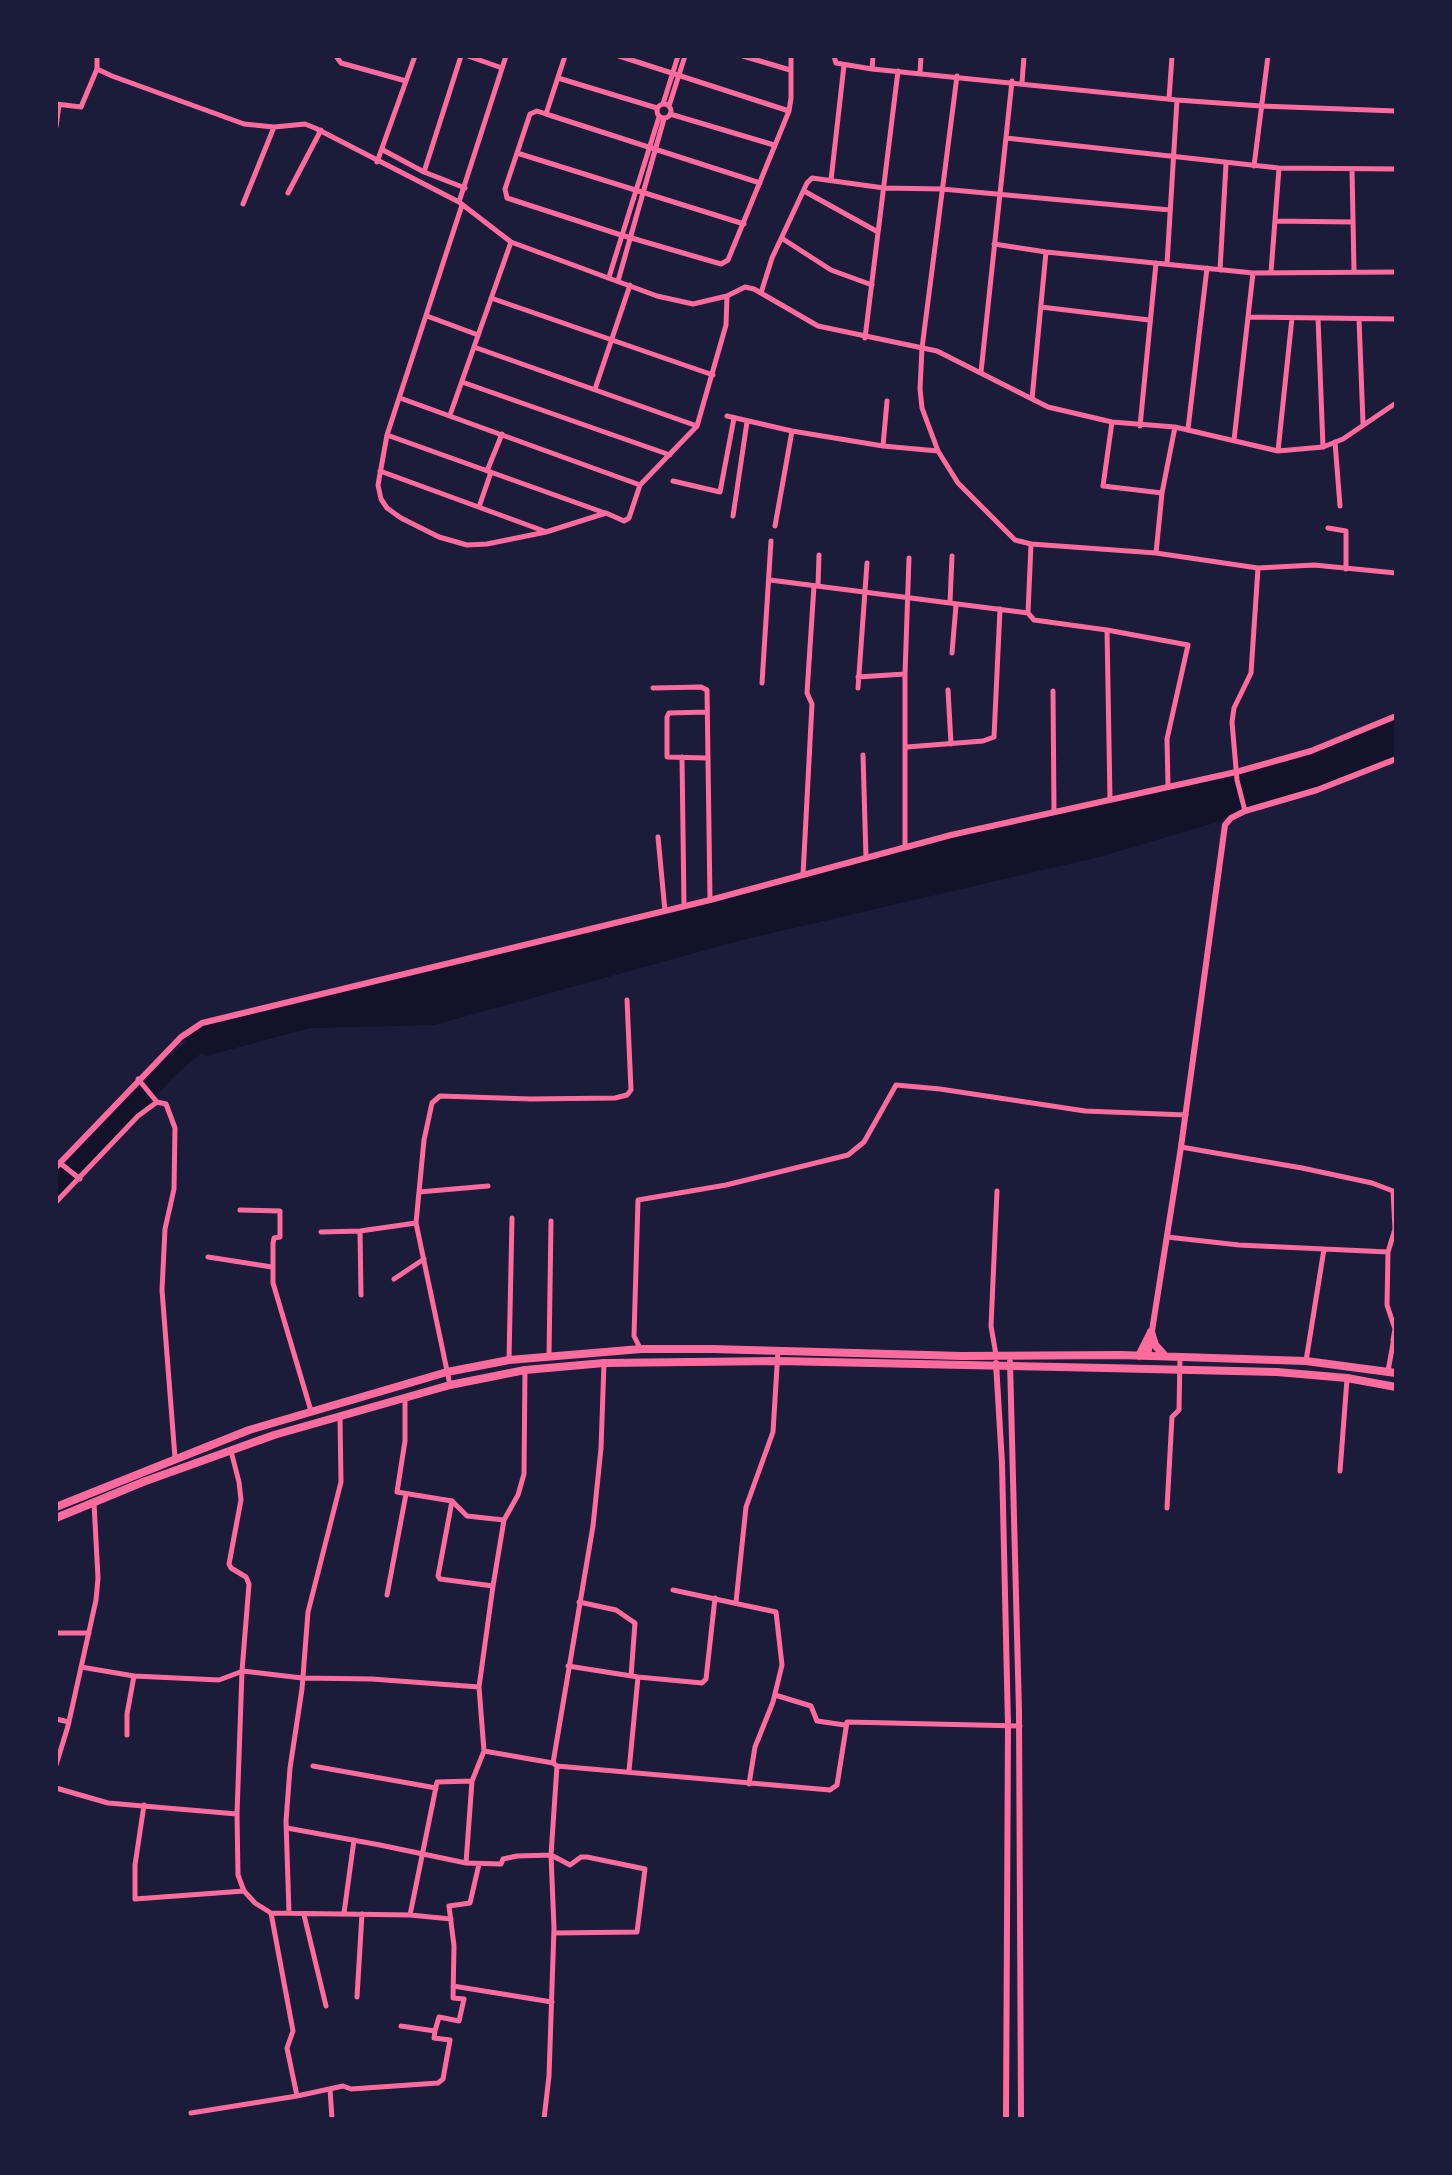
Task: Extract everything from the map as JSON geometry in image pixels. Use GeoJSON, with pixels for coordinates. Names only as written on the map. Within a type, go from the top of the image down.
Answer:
{"type":"FeatureCollection","features":[{"type":"Feature","properties":{"kind":"highway"},"geometry":{"type":"LineString","coordinates":[[1144,1356],[1151,1332]]}},
{"type":"Feature","properties":{"kind":"highway"},"geometry":{"type":"LineString","coordinates":[[1151,1332],[1155,1345],[1165,1356]]}},
{"type":"Feature","properties":{"kind":"highway"},"geometry":{"type":"LineString","coordinates":[[56,1507],[249,1430],[447,1372],[509,1360],[641,1349],[778,1350],[996,1356],[1180,1356],[1306,1361],[1392,1372]]}},
{"type":"Feature","properties":{"kind":"highway"},"geometry":{"type":"LineString","coordinates":[[56,1518],[274,1435],[450,1385],[525,1370],[604,1363],[778,1361],[1180,1369],[1347,1378],[1396,1387]]}},
{"type":"Feature","properties":{"kind":"street"},"geometry":{"type":"LineString","coordinates":[[56,127],[58,104],[81,107],[97,69],[97,56]]}},
{"type":"Feature","properties":{"kind":"street"},"geometry":{"type":"LineString","coordinates":[[336,56],[341,63],[406,81]]}},
{"type":"Feature","properties":{"kind":"street"},"geometry":{"type":"LineString","coordinates":[[377,162],[415,56]]}},
{"type":"Feature","properties":{"kind":"street"},"geometry":{"type":"LineString","coordinates":[[424,172],[461,56]]}},
{"type":"Feature","properties":{"kind":"street"},"geometry":{"type":"LineString","coordinates":[[468,56],[502,68]]}},
{"type":"Feature","properties":{"kind":"street"},"geometry":{"type":"LineString","coordinates":[[506,56],[427,316],[387,435],[378,491],[387,508],[401,518],[439,537],[477,545],[546,532],[606,513]]}},
{"type":"Feature","properties":{"kind":"street"},"geometry":{"type":"LineString","coordinates":[[546,114],[565,56]]}},
{"type":"Feature","properties":{"kind":"street"},"geometry":{"type":"LineString","coordinates":[[619,56],[789,111]]}},
{"type":"Feature","properties":{"kind":"street"},"geometry":{"type":"LineString","coordinates":[[676,75],[678,56]]}},
{"type":"Feature","properties":{"kind":"street"},"geometry":{"type":"LineString","coordinates":[[618,281],[656,149],[663,106],[685,56]]}},
{"type":"Feature","properties":{"kind":"street"},"geometry":{"type":"LineString","coordinates":[[743,56],[790,70]]}},
{"type":"Feature","properties":{"kind":"street"},"geometry":{"type":"LineString","coordinates":[[760,183],[537,111],[530,114],[505,189],[507,198],[721,264],[728,260],[744,224],[789,111],[791,56]]}},
{"type":"Feature","properties":{"kind":"street"},"geometry":{"type":"LineString","coordinates":[[834,56],[836,63],[872,69],[1177,100],[1396,111]]}},
{"type":"Feature","properties":{"kind":"street"},"geometry":{"type":"LineString","coordinates":[[872,69],[873,56]]}},
{"type":"Feature","properties":{"kind":"street"},"geometry":{"type":"LineString","coordinates":[[920,73],[921,56]]}},
{"type":"Feature","properties":{"kind":"street"},"geometry":{"type":"LineString","coordinates":[[1022,83],[1024,56]]}},
{"type":"Feature","properties":{"kind":"street"},"geometry":{"type":"LineString","coordinates":[[1169,99],[1172,56]]}},
{"type":"Feature","properties":{"kind":"street"},"geometry":{"type":"LineString","coordinates":[[1254,166],[1268,56]]}},
{"type":"Feature","properties":{"kind":"street"},"geometry":{"type":"LineString","coordinates":[[831,180],[844,65]]}},
{"type":"Feature","properties":{"kind":"street"},"geometry":{"type":"LineString","coordinates":[[97,69],[244,124],[274,127],[305,124],[321,130],[460,204],[511,242],[657,296],[693,304],[727,296],[745,287],[754,289],[818,326],[937,351],[1048,407],[1112,422],[1188,429],[1278,451],[1323,447],[1396,403]]}},
{"type":"Feature","properties":{"kind":"street"},"geometry":{"type":"LineString","coordinates":[[865,338],[898,71]]}},
{"type":"Feature","properties":{"kind":"street"},"geometry":{"type":"LineString","coordinates":[[957,76],[922,348],[920,389],[922,408],[938,451],[958,483],[1011,537],[1031,544],[1156,553],[1258,568],[1307,565],[1396,573]]}},
{"type":"Feature","properties":{"kind":"street"},"geometry":{"type":"LineString","coordinates":[[558,78],[663,106],[670,114],[774,145]]}},
{"type":"Feature","properties":{"kind":"street"},"geometry":{"type":"LineString","coordinates":[[981,372],[1012,81]]}},
{"type":"Feature","properties":{"kind":"street"},"geometry":{"type":"LineString","coordinates":[[1167,264],[1177,100]]}},
{"type":"Feature","properties":{"kind":"street"},"geometry":{"type":"LineString","coordinates":[[609,277],[649,146],[662,118],[670,114]]}},
{"type":"Feature","properties":{"kind":"street"},"geometry":{"type":"LineString","coordinates":[[243,204],[274,127]]}},
{"type":"Feature","properties":{"kind":"street"},"geometry":{"type":"LineString","coordinates":[[288,193],[321,130]]}},
{"type":"Feature","properties":{"kind":"street"},"geometry":{"type":"LineString","coordinates":[[1006,138],[1226,164],[1279,168],[1396,169]]}},
{"type":"Feature","properties":{"kind":"street"},"geometry":{"type":"LineString","coordinates":[[383,150],[424,172],[465,188]]}},
{"type":"Feature","properties":{"kind":"street"},"geometry":{"type":"LineString","coordinates":[[517,153],[744,224]]}},
{"type":"Feature","properties":{"kind":"street"},"geometry":{"type":"LineString","coordinates":[[1220,270],[1226,164]]}},
{"type":"Feature","properties":{"kind":"street"},"geometry":{"type":"LineString","coordinates":[[1271,272],[1279,168]]}},
{"type":"Feature","properties":{"kind":"street"},"geometry":{"type":"LineString","coordinates":[[1352,169],[1354,272]]}},
{"type":"Feature","properties":{"kind":"street"},"geometry":{"type":"LineString","coordinates":[[761,293],[771,260],[812,178],[884,188],[942,189],[1170,210]]}},
{"type":"Feature","properties":{"kind":"street"},"geometry":{"type":"LineString","coordinates":[[804,191],[878,232]]}},
{"type":"Feature","properties":{"kind":"street"},"geometry":{"type":"LineString","coordinates":[[1275,221],[1353,222]]}},
{"type":"Feature","properties":{"kind":"street"},"geometry":{"type":"LineString","coordinates":[[783,239],[831,270],[872,285]]}},
{"type":"Feature","properties":{"kind":"street"},"geometry":{"type":"LineString","coordinates":[[450,415],[511,242]]}},
{"type":"Feature","properties":{"kind":"street"},"geometry":{"type":"LineString","coordinates":[[994,244],[1253,273],[1396,272]]}},
{"type":"Feature","properties":{"kind":"street"},"geometry":{"type":"LineString","coordinates":[[1032,399],[1046,252]]}},
{"type":"Feature","properties":{"kind":"street"},"geometry":{"type":"LineString","coordinates":[[1140,426],[1156,263]]}},
{"type":"Feature","properties":{"kind":"street"},"geometry":{"type":"LineString","coordinates":[[1188,429],[1207,268]]}},
{"type":"Feature","properties":{"kind":"street"},"geometry":{"type":"LineString","coordinates":[[1234,440],[1253,273]]}},
{"type":"Feature","properties":{"kind":"street"},"geometry":{"type":"LineString","coordinates":[[595,389],[630,285]]}},
{"type":"Feature","properties":{"kind":"street"},"geometry":{"type":"LineString","coordinates":[[387,435],[627,520],[640,485],[697,426],[726,325],[727,296]]}},
{"type":"Feature","properties":{"kind":"street"},"geometry":{"type":"LineString","coordinates":[[491,298],[713,375]]}},
{"type":"Feature","properties":{"kind":"street"},"geometry":{"type":"LineString","coordinates":[[1041,307],[1149,320]]}},
{"type":"Feature","properties":{"kind":"street"},"geometry":{"type":"LineString","coordinates":[[427,316],[478,335]]}},
{"type":"Feature","properties":{"kind":"street"},"geometry":{"type":"LineString","coordinates":[[1248,317],[1396,319]]}},
{"type":"Feature","properties":{"kind":"street"},"geometry":{"type":"LineString","coordinates":[[1278,451],[1292,318]]}},
{"type":"Feature","properties":{"kind":"street"},"geometry":{"type":"LineString","coordinates":[[1318,318],[1323,447]]}},
{"type":"Feature","properties":{"kind":"street"},"geometry":{"type":"LineString","coordinates":[[1359,319],[1363,424]]}},
{"type":"Feature","properties":{"kind":"street"},"geometry":{"type":"LineString","coordinates":[[474,347],[697,426]]}},
{"type":"Feature","properties":{"kind":"street"},"geometry":{"type":"LineString","coordinates":[[462,382],[670,455]]}},
{"type":"Feature","properties":{"kind":"street"},"geometry":{"type":"LineString","coordinates":[[400,398],[640,485]]}},
{"type":"Feature","properties":{"kind":"street"},"geometry":{"type":"LineString","coordinates":[[883,446],[887,401]]}},
{"type":"Feature","properties":{"kind":"street"},"geometry":{"type":"LineString","coordinates":[[673,481],[720,492],[730,417],[883,446],[938,451]]}},
{"type":"Feature","properties":{"kind":"street"},"geometry":{"type":"LineString","coordinates":[[733,516],[747,422]]}},
{"type":"Feature","properties":{"kind":"street"},"geometry":{"type":"LineString","coordinates":[[1112,422],[1103,486],[1162,493]]}},
{"type":"Feature","properties":{"kind":"street"},"geometry":{"type":"LineString","coordinates":[[1156,553],[1162,493],[1175,427]]}},
{"type":"Feature","properties":{"kind":"street"},"geometry":{"type":"LineString","coordinates":[[775,526],[792,431]]}},
{"type":"Feature","properties":{"kind":"street"},"geometry":{"type":"LineString","coordinates":[[479,507],[502,434]]}},
{"type":"Feature","properties":{"kind":"street"},"geometry":{"type":"LineString","coordinates":[[1335,442],[1340,506]]}},
{"type":"Feature","properties":{"kind":"street"},"geometry":{"type":"LineString","coordinates":[[380,471],[546,532]]}},
{"type":"Feature","properties":{"kind":"street"},"geometry":{"type":"LineString","coordinates":[[1328,528],[1346,531],[1346,569]]}},
{"type":"Feature","properties":{"kind":"street"},"geometry":{"type":"LineString","coordinates":[[762,683],[771,541]]}},
{"type":"Feature","properties":{"kind":"street"},"geometry":{"type":"LineString","coordinates":[[1028,613],[1031,544]]}},
{"type":"Feature","properties":{"kind":"street"},"geometry":{"type":"LineString","coordinates":[[803,876],[812,704],[807,684],[819,555]]}},
{"type":"Feature","properties":{"kind":"street"},"geometry":{"type":"LineString","coordinates":[[952,556],[952,653]]}},
{"type":"Feature","properties":{"kind":"street"},"geometry":{"type":"LineString","coordinates":[[905,846],[909,558]]}},
{"type":"Feature","properties":{"kind":"street"},"geometry":{"type":"LineString","coordinates":[[858,688],[867,563]]}},
{"type":"Feature","properties":{"kind":"street"},"geometry":{"type":"LineString","coordinates":[[1245,811],[1237,776],[1232,715],[1251,673],[1258,568]]}},
{"type":"Feature","properties":{"kind":"street"},"geometry":{"type":"LineString","coordinates":[[770,580],[864,593],[907,595],[1028,613],[1034,620],[1188,645],[1167,739],[1168,786]]}},
{"type":"Feature","properties":{"kind":"street"},"geometry":{"type":"LineString","coordinates":[[907,747],[994,737],[1000,609]]}},
{"type":"Feature","properties":{"kind":"street"},"geometry":{"type":"LineString","coordinates":[[1107,630],[1110,799]]}},
{"type":"Feature","properties":{"kind":"street"},"geometry":{"type":"LineString","coordinates":[[858,677],[905,674]]}},
{"type":"Feature","properties":{"kind":"street"},"geometry":{"type":"LineString","coordinates":[[653,688],[705,688],[710,900]]}},
{"type":"Feature","properties":{"kind":"street"},"geometry":{"type":"LineString","coordinates":[[948,690],[951,744]]}},
{"type":"Feature","properties":{"kind":"street"},"geometry":{"type":"LineString","coordinates":[[1053,691],[1054,812]]}},
{"type":"Feature","properties":{"kind":"street"},"geometry":{"type":"LineString","coordinates":[[707,712],[667,715],[667,756],[707,758]]}},
{"type":"Feature","properties":{"kind":"street"},"geometry":{"type":"LineString","coordinates":[[78,1178],[60,1165],[181,1037],[202,1023],[710,900],[905,846],[1168,786],[1237,776],[1311,751],[1396,716]]}},
{"type":"Feature","properties":{"kind":"street"},"geometry":{"type":"LineString","coordinates":[[863,755],[866,858]]}},
{"type":"Feature","properties":{"kind":"street"},"geometry":{"type":"LineString","coordinates":[[682,757],[684,906]]}},
{"type":"Feature","properties":{"kind":"street"},"geometry":{"type":"LineString","coordinates":[[1151,1332],[1186,1115],[1224,828],[1229,820],[1245,811],[1317,790],[1396,759]]}},
{"type":"Feature","properties":{"kind":"street"},"geometry":{"type":"LineString","coordinates":[[658,837],[665,911]]}},
{"type":"Feature","properties":{"kind":"street"},"geometry":{"type":"LineString","coordinates":[[450,1385],[416,1223],[424,1140],[432,1103],[440,1096],[544,1099],[615,1098],[627,1095],[631,1090],[627,1000]]}},
{"type":"Feature","properties":{"kind":"street"},"geometry":{"type":"LineString","coordinates":[[140,1082],[157,1102],[166,1104],[175,1128],[174,1189],[165,1229],[162,1290],[175,1460]]}},
{"type":"Feature","properties":{"kind":"street"},"geometry":{"type":"LineString","coordinates":[[641,1349],[634,1336],[636,1205],[640,1198],[726,1185],[848,1155],[864,1142],[896,1085],[1085,1111],[1186,1115]]}},
{"type":"Feature","properties":{"kind":"street"},"geometry":{"type":"LineString","coordinates":[[56,1202],[138,1116],[157,1102]]}},
{"type":"Feature","properties":{"kind":"street"},"geometry":{"type":"LineString","coordinates":[[1181,1147],[1302,1168],[1391,1190],[1395,1202],[1395,1240],[1388,1252],[1387,1305],[1395,1329],[1392,1372]]}},
{"type":"Feature","properties":{"kind":"street"},"geometry":{"type":"LineString","coordinates":[[419,1192],[488,1186]]}},
{"type":"Feature","properties":{"kind":"street"},"geometry":{"type":"LineString","coordinates":[[997,1191],[991,1326],[996,1356],[1002,1463],[1008,1725],[1006,2119]]}},
{"type":"Feature","properties":{"kind":"street"},"geometry":{"type":"LineString","coordinates":[[240,1210],[278,1210],[280,1213],[280,1237],[274,1238],[273,1283],[311,1411]]}},
{"type":"Feature","properties":{"kind":"street"},"geometry":{"type":"LineString","coordinates":[[509,1360],[512,1218]]}},
{"type":"Feature","properties":{"kind":"street"},"geometry":{"type":"LineString","coordinates":[[549,1356],[551,1221]]}},
{"type":"Feature","properties":{"kind":"street"},"geometry":{"type":"LineString","coordinates":[[321,1232],[360,1231],[416,1223]]}},
{"type":"Feature","properties":{"kind":"street"},"geometry":{"type":"LineString","coordinates":[[360,1231],[361,1295]]}},
{"type":"Feature","properties":{"kind":"street"},"geometry":{"type":"LineString","coordinates":[[1167,1237],[1239,1245],[1388,1252]]}},
{"type":"Feature","properties":{"kind":"street"},"geometry":{"type":"LineString","coordinates":[[1306,1361],[1324,1249]]}},
{"type":"Feature","properties":{"kind":"street"},"geometry":{"type":"LineString","coordinates":[[208,1257],[272,1267]]}},
{"type":"Feature","properties":{"kind":"street"},"geometry":{"type":"LineString","coordinates":[[394,1279],[424,1259]]}},
{"type":"Feature","properties":{"kind":"street"},"geometry":{"type":"LineString","coordinates":[[736,1602],[743,1521],[749,1494],[773,1432],[778,1350]]}},
{"type":"Feature","properties":{"kind":"street"},"geometry":{"type":"LineString","coordinates":[[1011,1355],[1020,1726],[1021,2119]]}},
{"type":"Feature","properties":{"kind":"street"},"geometry":{"type":"LineString","coordinates":[[1144,1356],[1146,1369]]}},
{"type":"Feature","properties":{"kind":"street"},"geometry":{"type":"LineString","coordinates":[[1167,1508],[1172,1417],[1179,1410],[1180,1356]]}},
{"type":"Feature","properties":{"kind":"street"},"geometry":{"type":"LineString","coordinates":[[544,2119],[552,2002],[554,1933],[551,1855],[555,1764],[567,1666],[593,1526],[600,1462],[604,1363]]}},
{"type":"Feature","properties":{"kind":"street"},"geometry":{"type":"LineString","coordinates":[[466,1863],[472,1781],[484,1751],[479,1687],[493,1586],[504,1520],[518,1495],[524,1474],[525,1370]]}},
{"type":"Feature","properties":{"kind":"street"},"geometry":{"type":"LineString","coordinates":[[1340,1471],[1347,1378]]}},
{"type":"Feature","properties":{"kind":"street"},"geometry":{"type":"LineString","coordinates":[[405,1398],[405,1441],[398,1493],[452,1501],[467,1516],[504,1520]]}},
{"type":"Feature","properties":{"kind":"street"},"geometry":{"type":"LineString","coordinates":[[289,1913],[287,1828],[290,1768],[310,1602],[341,1482],[340,1418]]}},
{"type":"Feature","properties":{"kind":"street"},"geometry":{"type":"LineString","coordinates":[[231,1451],[241,1500],[229,1564],[246,1577],[249,1584],[242,1671],[237,1814],[238,1875],[244,1891],[271,1913],[410,1915],[451,1919]]}},
{"type":"Feature","properties":{"kind":"street"},"geometry":{"type":"LineString","coordinates":[[387,1595],[406,1494]]}},
{"type":"Feature","properties":{"kind":"street"},"geometry":{"type":"LineString","coordinates":[[452,1501],[438,1576],[440,1579],[493,1586]]}},
{"type":"Feature","properties":{"kind":"street"},"geometry":{"type":"LineString","coordinates":[[56,1765],[95,1609],[98,1578],[94,1502]]}},
{"type":"Feature","properties":{"kind":"street"},"geometry":{"type":"LineString","coordinates":[[673,1590],[776,1612],[782,1662],[775,1695],[755,1747],[749,1784]]}},
{"type":"Feature","properties":{"kind":"street"},"geometry":{"type":"LineString","coordinates":[[567,1666],[638,1677],[698,1684],[704,1682],[715,1598]]}},
{"type":"Feature","properties":{"kind":"street"},"geometry":{"type":"LineString","coordinates":[[579,1602],[616,1610],[635,1623],[631,1676]]}},
{"type":"Feature","properties":{"kind":"street"},"geometry":{"type":"LineString","coordinates":[[56,1633],[89,1633]]}},
{"type":"Feature","properties":{"kind":"street"},"geometry":{"type":"LineString","coordinates":[[81,1667],[134,1676],[219,1680],[242,1671],[302,1678],[372,1679],[479,1687]]}},
{"type":"Feature","properties":{"kind":"street"},"geometry":{"type":"LineString","coordinates":[[127,1735],[127,1714],[134,1676]]}},
{"type":"Feature","properties":{"kind":"street"},"geometry":{"type":"LineString","coordinates":[[629,1771],[638,1677]]}},
{"type":"Feature","properties":{"kind":"street"},"geometry":{"type":"LineString","coordinates":[[775,1695],[811,1706],[817,1721],[845,1725]]}},
{"type":"Feature","properties":{"kind":"street"},"geometry":{"type":"LineString","coordinates":[[56,1719],[69,1722]]}},
{"type":"Feature","properties":{"kind":"street"},"geometry":{"type":"LineString","coordinates":[[484,1751],[555,1764],[749,1784],[833,1789],[837,1785],[845,1725],[850,1721],[1020,1726]]}},
{"type":"Feature","properties":{"kind":"street"},"geometry":{"type":"LineString","coordinates":[[313,1766],[436,1788]]}},
{"type":"Feature","properties":{"kind":"street"},"geometry":{"type":"LineString","coordinates":[[410,1915],[437,1782],[472,1781]]}},
{"type":"Feature","properties":{"kind":"street"},"geometry":{"type":"LineString","coordinates":[[56,1788],[108,1803],[237,1814]]}},
{"type":"Feature","properties":{"kind":"street"},"geometry":{"type":"LineString","coordinates":[[144,1805],[135,1865],[135,1899],[244,1891]]}},
{"type":"Feature","properties":{"kind":"street"},"geometry":{"type":"LineString","coordinates":[[287,1828],[466,1863],[501,1864],[503,1859],[517,1856],[551,1855],[570,1865],[581,1857],[587,1857],[642,1867],[646,1871],[637,1932],[554,1933]]}},
{"type":"Feature","properties":{"kind":"street"},"geometry":{"type":"LineString","coordinates":[[344,1913],[354,1840]]}},
{"type":"Feature","properties":{"kind":"street"},"geometry":{"type":"LineString","coordinates":[[191,2113],[330,2089],[438,2083],[443,2079],[450,2040],[434,2038],[435,2031],[439,2017],[459,2021],[464,1999],[453,1998],[454,1946],[449,1906],[470,1903],[479,1864]]}},
{"type":"Feature","properties":{"kind":"street"},"geometry":{"type":"LineString","coordinates":[[271,1913],[293,2031],[287,2048],[297,2096]]}},
{"type":"Feature","properties":{"kind":"street"},"geometry":{"type":"LineString","coordinates":[[357,1997],[362,1914]]}},
{"type":"Feature","properties":{"kind":"street"},"geometry":{"type":"LineString","coordinates":[[304,1915],[326,2006]]}},
{"type":"Feature","properties":{"kind":"street"},"geometry":{"type":"LineString","coordinates":[[453,1986],[552,2002]]}},
{"type":"Feature","properties":{"kind":"street"},"geometry":{"type":"LineString","coordinates":[[401,2026],[435,2031]]}},
{"type":"Feature","properties":{"kind":"street"},"geometry":{"type":"LineString","coordinates":[[330,2089],[332,2119]]}},
{"type":"Feature","properties":{"kind":"shaded area"},"geometry":{"type":"Polygon","coordinates":[[[1396,716],[1396,759],[1231,818],[1099,857],[742,940],[434,1025],[310,1028],[206,1056],[181,1037],[197,1025],[710,900],[905,846],[1308,752],[1396,716]]]}},
{"type":"Feature","properties":{"kind":"waterway"},"geometry":{"type":"LineString","coordinates":[[56,1186],[173,1065],[197,1045],[216,1035]]}}]}
